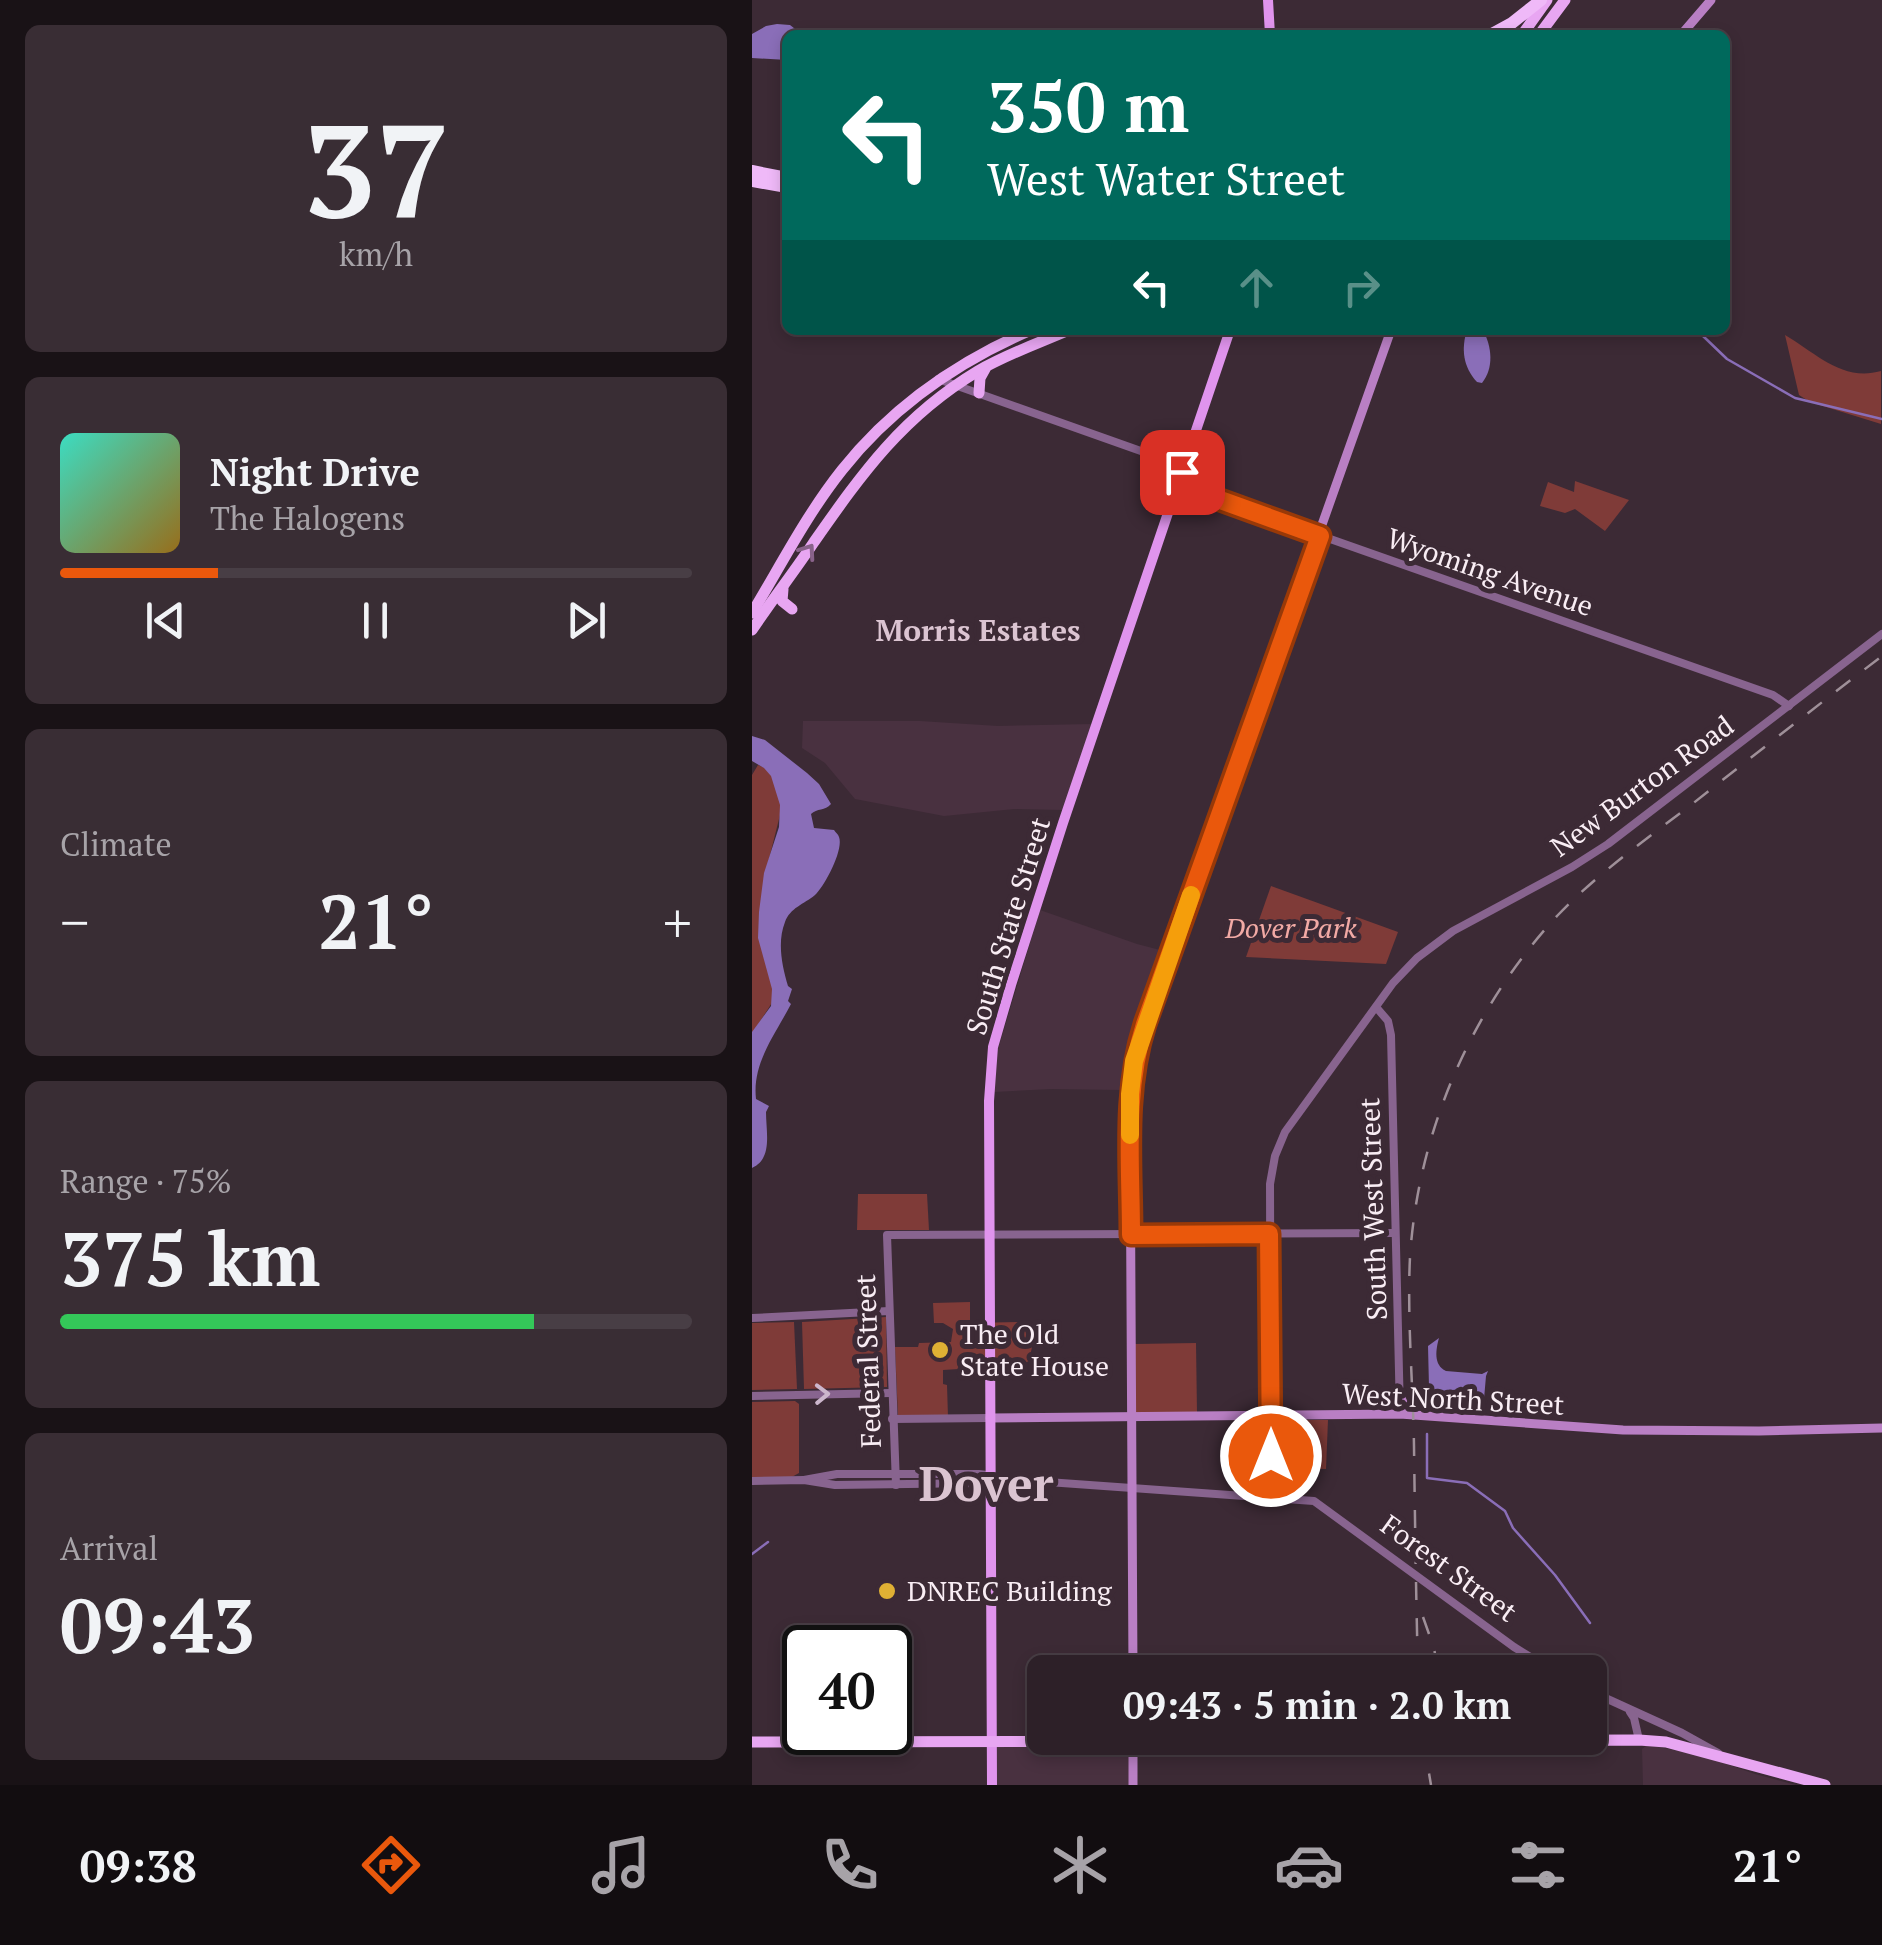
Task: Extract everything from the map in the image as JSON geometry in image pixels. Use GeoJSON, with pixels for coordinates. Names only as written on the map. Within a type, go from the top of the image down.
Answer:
{"type":"FeatureCollection","features":[{"type":"Feature","properties":{"kind":"highway"},"geometry":{"type":"LineString","coordinates":[[1499,30],[1544,0]]}},
{"type":"Feature","properties":{"kind":"highway"},"geometry":{"type":"LineString","coordinates":[[1525,30],[1544,0]]}},
{"type":"Feature","properties":{"kind":"highway"},"geometry":{"type":"LineString","coordinates":[[1543,30],[1564,0]]}},
{"type":"Feature","properties":{"kind":"highway"},"geometry":{"type":"LineString","coordinates":[[752,171],[782,177]]}},
{"type":"Feature","properties":{"kind":"highway"},"geometry":{"type":"LineString","coordinates":[[752,180],[782,186]]}},
{"type":"Feature","properties":{"kind":"highway"},"geometry":{"type":"LineString","coordinates":[[781,608],[765,598],[776,573],[818,503],[858,452],[926,389],[978,354],[1019,335]]}},
{"type":"Feature","properties":{"kind":"highway"},"geometry":{"type":"LineString","coordinates":[[781,608],[784,586],[852,488],[894,436],[956,385],[1048,335]]}},
{"type":"Feature","properties":{"kind":"highway"},"geometry":{"type":"LineString","coordinates":[[1015,352],[1058,335]]}},
{"type":"Feature","properties":{"kind":"highway"},"geometry":{"type":"LineString","coordinates":[[978,393],[986,367]]}},
{"type":"Feature","properties":{"kind":"highway"},"geometry":{"type":"LineString","coordinates":[[924,374],[926,389]]}},
{"type":"Feature","properties":{"kind":"highway"},"geometry":{"type":"LineString","coordinates":[[940,380],[944,387],[940,396]]}},
{"type":"Feature","properties":{"kind":"highway"},"geometry":{"type":"LineString","coordinates":[[875,458],[871,448],[876,433]]}},
{"type":"Feature","properties":{"kind":"highway"},"geometry":{"type":"LineString","coordinates":[[852,488],[860,469],[858,452]]}},
{"type":"Feature","properties":{"kind":"highway"},"geometry":{"type":"LineString","coordinates":[[755,621],[776,573]]}},
{"type":"Feature","properties":{"kind":"highway"},"geometry":{"type":"LineString","coordinates":[[781,608],[784,586]]}},
{"type":"Feature","properties":{"kind":"highway"},"geometry":{"type":"LineString","coordinates":[[755,621],[781,608]]}},
{"type":"Feature","properties":{"kind":"highway"},"geometry":{"type":"LineString","coordinates":[[1607,1740],[1666,1742],[1825,1785]]}},
{"type":"Feature","properties":{"kind":"highway"},"geometry":{"type":"LineString","coordinates":[[752,1742],[1027,1741]]}},
{"type":"Feature","properties":{"kind":"main road"},"geometry":{"type":"LineString","coordinates":[[1268,0],[1270,30]]}},
{"type":"Feature","properties":{"kind":"main road"},"geometry":{"type":"LineString","coordinates":[[1685,30],[1710,0]]}},
{"type":"Feature","properties":{"kind":"main road","name":"South State Street"},"geometry":{"type":"LineString","coordinates":[[992,1785],[990,1072],[995,1038],[1049,864],[1228,335]]}},
{"type":"Feature","properties":{"kind":"main road"},"geometry":{"type":"LineString","coordinates":[[1133,1655],[1133,1067],[1390,335]]}},
{"type":"Feature","properties":{"kind":"main road"},"geometry":{"type":"LineString","coordinates":[[1401,1398],[1408,1409],[1456,1418]]}},
{"type":"Feature","properties":{"kind":"main road","name":"West North Street"},"geometry":{"type":"LineString","coordinates":[[990,1418],[1400,1414],[1623,1430],[1882,1430]]}},
{"type":"Feature","properties":{"kind":"main road"},"geometry":{"type":"LineString","coordinates":[[1133,1755],[1134,1785]]}},
{"type":"Feature","properties":{"kind":"street","name":"Wyoming Avenue"},"geometry":{"type":"LineString","coordinates":[[940,380],[1169,461],[1201,491],[1217,500],[1774,696],[1789,706]]}},
{"type":"Feature","properties":{"kind":"street"},"geometry":{"type":"LineString","coordinates":[[1171,503],[1186,490],[1201,491]]}},
{"type":"Feature","properties":{"kind":"street","name":"New Burton Road"},"geometry":{"type":"LineString","coordinates":[[1272,1497],[1270,1184],[1285,1132],[1393,982],[1417,958],[1454,931],[1592,856],[1882,634]]}},
{"type":"Feature","properties":{"kind":"street","name":"South West Street"},"geometry":{"type":"LineString","coordinates":[[1376,1007],[1388,1021],[1391,1035],[1400,1414]]}},
{"type":"Feature","properties":{"kind":"street"},"geometry":{"type":"LineString","coordinates":[[990,1236],[1396,1234]]}},
{"type":"Feature","properties":{"kind":"street","name":"Federal Street"},"geometry":{"type":"LineString","coordinates":[[896,1484],[887,1235],[990,1236]]}},
{"type":"Feature","properties":{"kind":"street"},"geometry":{"type":"LineString","coordinates":[[752,1318],[889,1311]]}},
{"type":"Feature","properties":{"kind":"street"},"geometry":{"type":"LineString","coordinates":[[752,1396],[892,1393]]}},
{"type":"Feature","properties":{"kind":"street"},"geometry":{"type":"LineString","coordinates":[[892,1419],[990,1418]]}},
{"type":"Feature","properties":{"kind":"street"},"geometry":{"type":"LineString","coordinates":[[851,1485],[868,1473]]}},
{"type":"Feature","properties":{"kind":"street"},"geometry":{"type":"LineString","coordinates":[[804,1480],[837,1474],[979,1474],[990,1478],[1272,1497]]}},
{"type":"Feature","properties":{"kind":"street"},"geometry":{"type":"LineString","coordinates":[[752,1480],[851,1485],[982,1483],[990,1478]]}},
{"type":"Feature","properties":{"kind":"street","name":"Forest Street"},"geometry":{"type":"LineString","coordinates":[[1272,1497],[1314,1502],[1528,1655]]}},
{"type":"Feature","properties":{"kind":"street"},"geometry":{"type":"LineString","coordinates":[[1607,1698],[1682,1732],[1730,1760]]}},
{"type":"Feature","properties":{"kind":"street"},"geometry":{"type":"LineString","coordinates":[[1622,1706],[1634,1718],[1640,1740]]}},
{"type":"Feature","properties":{"kind":"shaded area"},"geometry":{"type":"Polygon","coordinates":[[[790,25],[796,30],[782,30],[782,60],[752,58],[752,34],[766,26],[790,25]]]}},
{"type":"Feature","properties":{"kind":"shaded area"},"geometry":{"type":"Polygon","coordinates":[[[1466,335],[1485,335],[1490,364],[1482,383],[1477,382],[1466,364],[1466,335]]]}},
{"type":"Feature","properties":{"kind":"shaded area"},"geometry":{"type":"Polygon","coordinates":[[[803,721],[1092,724],[1063,810],[1014,809],[944,816],[855,799],[825,763],[802,748],[803,721]]]}},
{"type":"Feature","properties":{"kind":"shaded area"},"geometry":{"type":"Polygon","coordinates":[[[752,736],[765,740],[819,784],[831,804],[811,814],[814,828],[834,830],[840,843],[823,884],[785,922],[781,954],[792,989],[788,1001],[791,1004],[758,1073],[756,1099],[769,1106],[767,1144],[763,1158],[752,1168],[752,1032],[771,1006],[772,989],[758,938],[759,912],[764,873],[779,827],[780,805],[771,776],[752,761],[752,736]]]}},
{"type":"Feature","properties":{"kind":"shaded area"},"geometry":{"type":"Polygon","coordinates":[[[1040,910],[1164,951],[1121,1090],[994,1092],[998,1049],[1040,910]]]}},
{"type":"Feature","properties":{"kind":"shaded area"},"geometry":{"type":"Polygon","coordinates":[[[1439,1338],[1436,1356],[1446,1371],[1488,1371],[1484,1399],[1455,1399],[1429,1387],[1428,1346],[1439,1338]]]}},
{"type":"Feature","properties":{"kind":"shaded area"},"geometry":{"type":"Polygon","coordinates":[[[991,1742],[1027,1742],[1027,1755],[1133,1755],[1134,1785],[991,1785],[991,1742]]]}},
{"type":"Feature","properties":{"kind":"shaded area"},"geometry":{"type":"Polygon","coordinates":[[[1647,1745],[1701,1755],[1796,1785],[1643,1785],[1642,1749],[1647,1745]]]}},
{"type":"Feature","properties":{"kind":"green space"},"geometry":{"type":"Polygon","coordinates":[[[1785,335],[1842,369],[1854,373],[1881,371],[1881,424],[1799,395],[1785,335]]]}},
{"type":"Feature","properties":{"kind":"green space"},"geometry":{"type":"Polygon","coordinates":[[[1575,481],[1629,500],[1605,531],[1575,509],[1565,513],[1540,506],[1548,482],[1574,492],[1575,481]]]}},
{"type":"Feature","properties":{"kind":"green space"},"geometry":{"type":"Polygon","coordinates":[[[758,765],[773,771],[782,807],[763,883],[775,998],[752,1034],[752,775],[758,765]]]}},
{"type":"Feature","properties":{"kind":"green space","name":"Dover Park"},"geometry":{"type":"Polygon","coordinates":[[[1271,886],[1398,932],[1386,964],[1246,957],[1271,886]]]}},
{"type":"Feature","properties":{"kind":"green space"},"geometry":{"type":"Polygon","coordinates":[[[858,1194],[927,1194],[929,1230],[857,1230],[858,1194]]]}},
{"type":"Feature","properties":{"kind":"green space"},"geometry":{"type":"Polygon","coordinates":[[[970,1302],[970,1323],[1018,1322],[1030,1328],[1029,1361],[1018,1366],[960,1365],[959,1369],[943,1370],[948,1417],[898,1416],[895,1347],[951,1342],[953,1329],[934,1323],[933,1303],[970,1302]]]}},
{"type":"Feature","properties":{"kind":"green space"},"geometry":{"type":"Polygon","coordinates":[[[886,1317],[887,1387],[804,1389],[802,1322],[886,1317]]]}},
{"type":"Feature","properties":{"kind":"green space"},"geometry":{"type":"Polygon","coordinates":[[[794,1322],[797,1389],[752,1390],[752,1323],[794,1322]]]}},
{"type":"Feature","properties":{"kind":"green space"},"geometry":{"type":"Polygon","coordinates":[[[1196,1343],[1197,1413],[1136,1414],[1135,1344],[1196,1343]]]}},
{"type":"Feature","properties":{"kind":"green space"},"geometry":{"type":"Polygon","coordinates":[[[752,1402],[799,1404],[799,1473],[790,1478],[752,1478],[752,1402]]]}},
{"type":"Feature","properties":{"kind":"green space"},"geometry":{"type":"Polygon","coordinates":[[[1276,1420],[1328,1420],[1326,1469],[1276,1468],[1276,1420]]]}},
{"type":"Feature","properties":{"kind":"waterway"},"geometry":{"type":"LineString","coordinates":[[1701,335],[1727,359],[1795,398],[1882,419]]}},
{"type":"Feature","properties":{"kind":"waterway"},"geometry":{"type":"LineString","coordinates":[[1427,1434],[1427,1478],[1467,1483],[1505,1511],[1513,1528],[1555,1575],[1590,1623]]}},
{"type":"Feature","properties":{"kind":"waterway"},"geometry":{"type":"LineString","coordinates":[[752,1554],[768,1542]]}},
{"type":"Feature","properties":{"kind":"railway"},"geometry":{"type":"LineString","coordinates":[[1418,1655],[1410,1257],[1424,1164],[1455,1074],[1499,990],[1572,901],[1882,656]]}},
{"type":"Feature","properties":{"kind":"railway"},"geometry":{"type":"LineString","coordinates":[[1423,1617],[1435,1655]]}},
{"type":"Feature","properties":{"kind":"railway"},"geometry":{"type":"LineString","coordinates":[[1426,1755],[1431,1785]]}},
{"type":"Feature","properties":{"kind":"slow traffic"},"geometry":{"type":"LineString","coordinates":[[1130,1135],[1134,1061],[1191,895]]}},
{"type":"Feature","properties":{"kind":"place","name":"The Old State House"},"geometry":{"type":"Point","coordinates":[940,1350]}},
{"type":"Feature","properties":{"kind":"place","name":"DNREC Building"},"geometry":{"type":"Point","coordinates":[887,1591]}},
{"type":"Feature","properties":{"kind":"district","name":"Morris Estates"},"geometry":{"type":"Point","coordinates":[978,631]}},
{"type":"Feature","properties":{"kind":"district","name":"Dover"},"geometry":{"type":"Point","coordinates":[986,1484]}},
{"type":"Feature","properties":{"kind":"route"},"geometry":{"type":"LineString","coordinates":[[1182,472],[1212,497],[1320,536],[1145,1024],[1130,1094],[1131,1235],[1269,1234],[1271,1456]]}}]}
